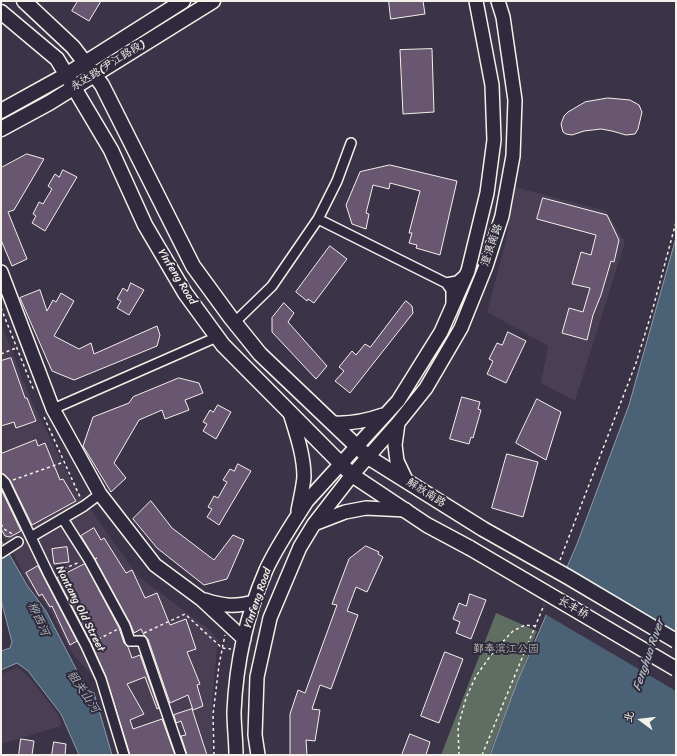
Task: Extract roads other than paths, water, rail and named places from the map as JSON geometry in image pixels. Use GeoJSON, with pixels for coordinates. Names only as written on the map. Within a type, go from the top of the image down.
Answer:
{"type":"FeatureCollection","features":[{"type":"Feature","properties":{"kind":"main road","name":"Yinfeng Road"},"geometry":{"type":"LineString","coordinates":[[24,1],[73,47],[106,92],[159,201],[193,266],[235,322],[260,354],[368,457],[314,524],[300,547],[270,618],[257,677],[255,735],[258,755]]}},
{"type":"Feature","properties":{"kind":"main road","name":"永达路(尹江路段)"},"geometry":{"type":"LineString","coordinates":[[1,110],[66,75],[183,1]]}},
{"type":"Feature","properties":{"kind":"main road","name":"永达路(尹江路段)"},"geometry":{"type":"LineString","coordinates":[[1,129],[49,103],[213,1]]}},
{"type":"Feature","properties":{"kind":"main road","name":"澄浪南路"},"geometry":{"type":"LineString","coordinates":[[357,446],[398,401],[426,357],[441,332],[468,271],[487,193],[494,140],[492,85],[476,1]]}},
{"type":"Feature","properties":{"kind":"main road","name":"澄浪南路"},"geometry":{"type":"LineString","coordinates":[[368,457],[426,388],[461,328],[486,266],[502,216],[513,156],[515,100],[503,17],[498,1]]}},
{"type":"Feature","properties":{"kind":"main road","name":"Yinfeng Road"},"geometry":{"type":"LineString","coordinates":[[1,12],[57,59],[111,150],[145,225],[185,293],[223,345],[352,475]]}},
{"type":"Feature","properties":{"kind":"main road"},"geometry":{"type":"LineString","coordinates":[[1,272],[52,409],[100,494],[155,565],[201,599],[228,622],[244,639]]}},
{"type":"Feature","properties":{"kind":"main road"},"geometry":{"type":"LineString","coordinates":[[290,413],[300,447],[304,476],[296,517]]}},
{"type":"Feature","properties":{"kind":"main road"},"geometry":{"type":"LineString","coordinates":[[333,423],[346,424],[367,421],[387,414]]}},
{"type":"Feature","properties":{"kind":"main road"},"geometry":{"type":"LineString","coordinates":[[398,423],[396,445],[397,461],[406,480]]}},
{"type":"Feature","properties":{"kind":"main road","name":"Yinfeng Road"},"geometry":{"type":"LineString","coordinates":[[236,755],[234,713],[237,670],[254,602],[267,568],[296,517],[307,501],[357,446]]}},
{"type":"Feature","properties":{"kind":"main road","name":"解放南路"},"geometry":{"type":"LineString","coordinates":[[368,457],[483,529],[676,641]]}},
{"type":"Feature","properties":{"kind":"main road","name":"长丰桥"},"geometry":{"type":"LineString","coordinates":[[352,475],[427,524],[676,669]]}},
{"type":"Feature","properties":{"kind":"main road"},"geometry":{"type":"LineString","coordinates":[[314,524],[345,512],[366,508],[406,510]]}},
{"type":"Feature","properties":{"kind":"main road"},"geometry":{"type":"LineString","coordinates":[[201,599],[219,605],[229,606],[240,606],[254,602]]}},
{"type":"Feature","properties":{"kind":"street"},"geometry":{"type":"LineString","coordinates":[[235,322],[272,286],[318,219],[337,181],[351,143]]}},
{"type":"Feature","properties":{"kind":"street"},"geometry":{"type":"LineString","coordinates":[[318,219],[446,283],[451,290],[451,309]]}},
{"type":"Feature","properties":{"kind":"street"},"geometry":{"type":"LineString","coordinates":[[446,283],[457,281],[468,271]]}},
{"type":"Feature","properties":{"kind":"street"},"geometry":{"type":"LineString","coordinates":[[52,409],[217,337]]}},
{"type":"Feature","properties":{"kind":"street","name":"Nantang Old Street"},"geometry":{"type":"LineString","coordinates":[[3,481],[101,679],[124,755]]}},
{"type":"Feature","properties":{"kind":"street"},"geometry":{"type":"LineString","coordinates":[[31,537],[84,506],[100,494]]}},
{"type":"Feature","properties":{"kind":"street"},"geometry":{"type":"LineString","coordinates":[[63,519],[88,558],[125,626],[130,641],[142,642],[181,755]]}},
{"type":"Feature","properties":{"kind":"street"},"geometry":{"type":"LineString","coordinates":[[1,553],[17,540]]}},
{"type":"Feature","properties":{"kind":"water","name":"Fenghua Rıver"},"geometry":{"type":"Polygon","coordinates":[[[676,238],[676,755],[490,755],[518,680],[577,544],[629,405],[676,238]]]}},
{"type":"Feature","properties":{"kind":"water"},"geometry":{"type":"Polygon","coordinates":[[[1,540],[27,585],[46,611],[87,690],[94,693],[112,755],[79,755],[61,714],[28,671],[17,663],[1,670],[1,651],[10,648],[12,642],[1,600],[1,540]]]}},
{"type":"Feature","properties":{"kind":"water label","name":"柳西河"},"geometry":{"type":"Point","coordinates":[38,619]}},
{"type":"Feature","properties":{"kind":"water label","name":"祖关山河"},"geometry":{"type":"Point","coordinates":[83,692]}},
{"type":"Feature","properties":{"kind":"park label","name":"鄞奉滨江公园"},"geometry":{"type":"Point","coordinates":[506,649]}}]}
